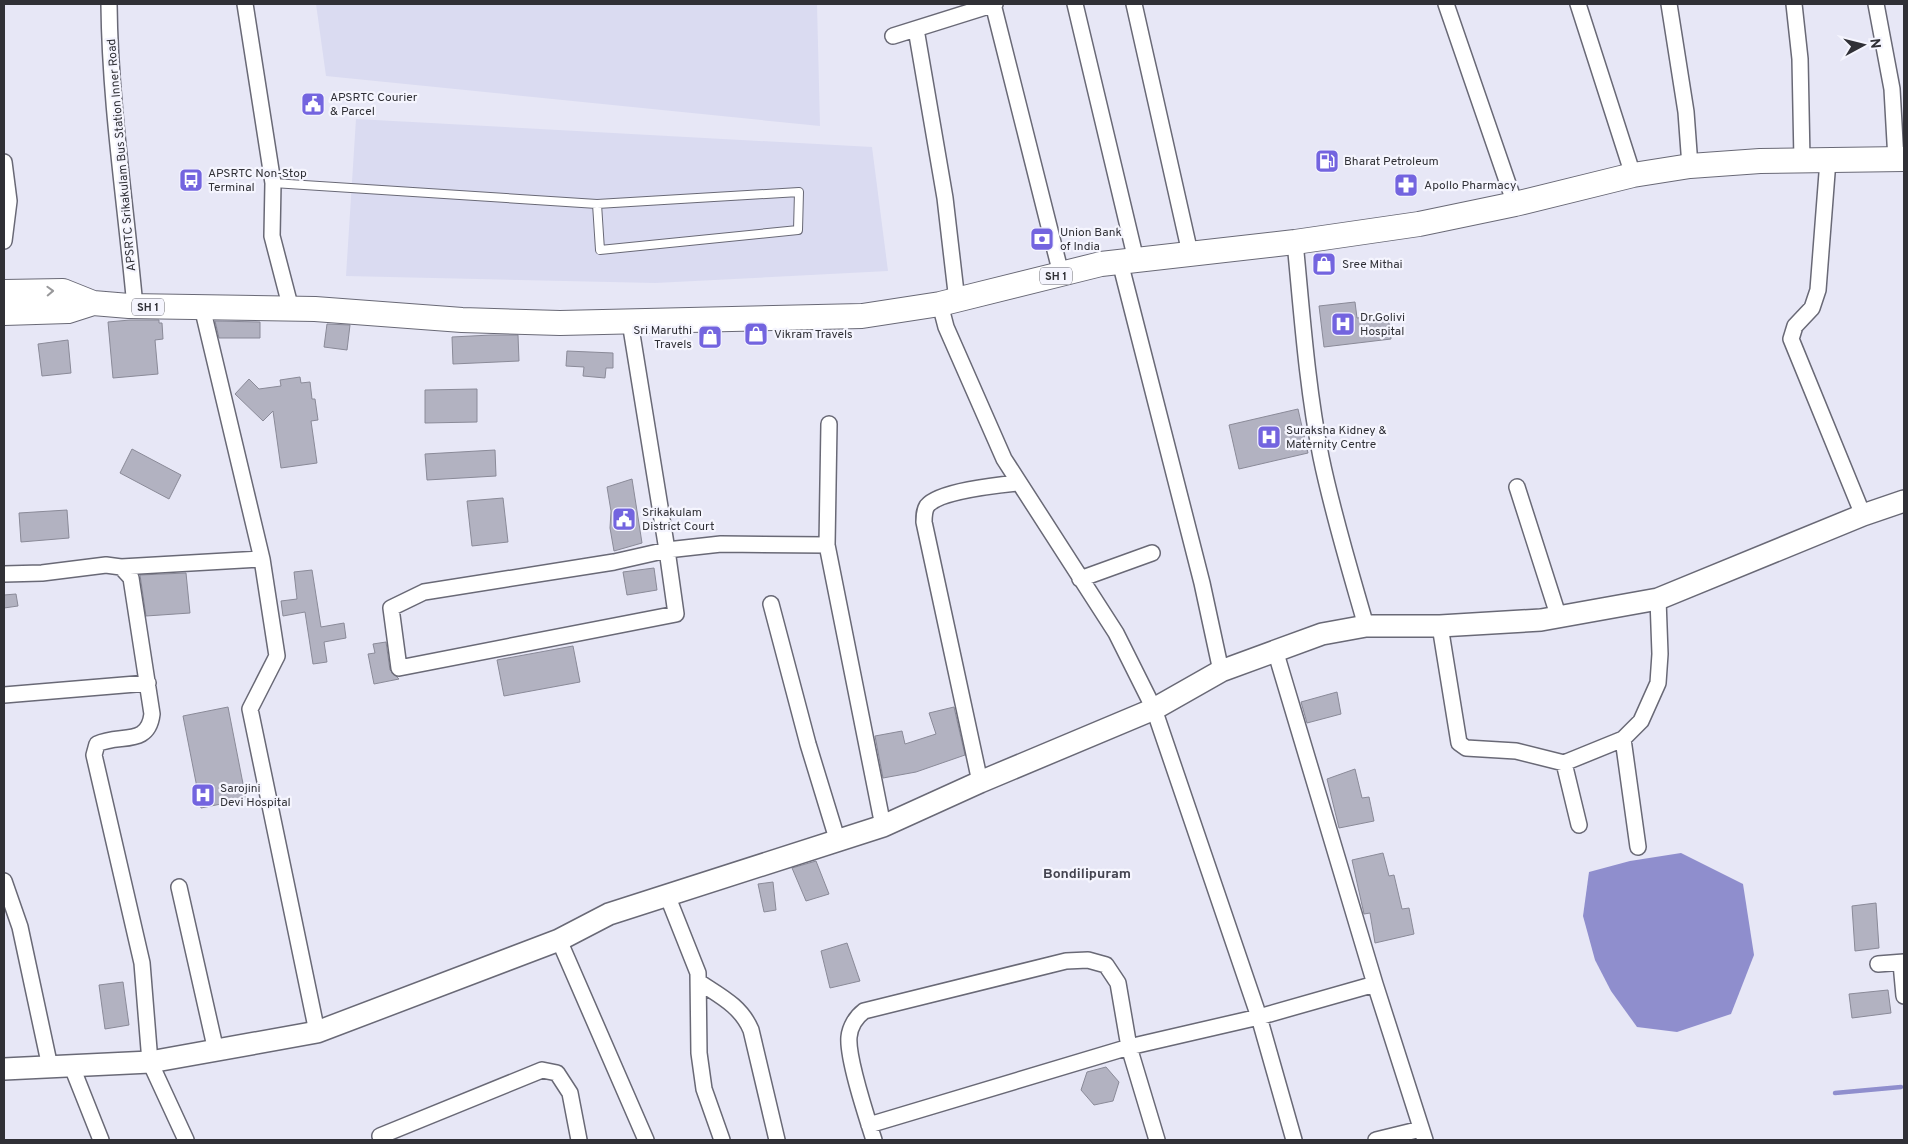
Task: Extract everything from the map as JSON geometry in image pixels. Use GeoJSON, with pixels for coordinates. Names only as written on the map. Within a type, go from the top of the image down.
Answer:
{"type":"FeatureCollection","features":[{"type":"Feature","properties":{"kind":"main road","name":"SH 1"},"geometry":{"type":"LineString","coordinates":[[4,292],[62,291],[93,304],[135,307],[315,309],[481,320],[630,322],[862,316],[949,303],[1061,274],[1128,261],[1295,242],[1419,224],[1515,204],[1633,175],[1690,166],[1721,162],[1900,159]]}},
{"type":"Feature","properties":{"kind":"main road","name":"SH 1"},"geometry":{"type":"LineString","coordinates":[[4,313],[68,311],[93,304]]}},
{"type":"Feature","properties":{"kind":"street","name":"APSRTC Srikakulam Bus Station Inner Road"},"geometry":{"type":"LineString","coordinates":[[109,4],[120,169],[129,233],[135,307]]}},
{"type":"Feature","properties":{"kind":"street"},"geometry":{"type":"LineString","coordinates":[[245,4],[273,183],[272,236],[290,309]]}},
{"type":"Feature","properties":{"kind":"street"},"geometry":{"type":"LineString","coordinates":[[893,36],[994,4],[1061,274]]}},
{"type":"Feature","properties":{"kind":"street"},"geometry":{"type":"LineString","coordinates":[[1075,4],[1128,261],[1221,671]]}},
{"type":"Feature","properties":{"kind":"street"},"geometry":{"type":"LineString","coordinates":[[1134,4],[1190,253]]}},
{"type":"Feature","properties":{"kind":"street"},"geometry":{"type":"LineString","coordinates":[[1446,4],[1515,204]]}},
{"type":"Feature","properties":{"kind":"street"},"geometry":{"type":"LineString","coordinates":[[1578,4],[1633,175]]}},
{"type":"Feature","properties":{"kind":"street"},"geometry":{"type":"LineString","coordinates":[[1669,4],[1684,103],[1690,166]]}},
{"type":"Feature","properties":{"kind":"street"},"geometry":{"type":"LineString","coordinates":[[1794,4],[1800,59],[1802,160]]}},
{"type":"Feature","properties":{"kind":"street"},"geometry":{"type":"LineString","coordinates":[[1876,4],[1892,89],[1900,159]]}},
{"type":"Feature","properties":{"kind":"street"},"geometry":{"type":"LineString","coordinates":[[916,28],[945,198],[949,303],[946,327],[1004,459],[1116,632],[1154,709],[1259,1017],[1294,1140]]}},
{"type":"Feature","properties":{"kind":"street"},"geometry":{"type":"LineString","coordinates":[[1828,160],[1818,290],[1812,308],[1795,326],[1791,339],[1863,515]]}},
{"type":"Feature","properties":{"kind":"street"},"geometry":{"type":"LineString","coordinates":[[4,162],[9,201],[4,242]]}},
{"type":"Feature","properties":{"kind":"street"},"geometry":{"type":"LineString","coordinates":[[1295,242],[1308,374],[1321,456],[1336,520],[1366,626]]}},
{"type":"Feature","properties":{"kind":"street"},"geometry":{"type":"LineString","coordinates":[[202,307],[262,559],[277,656],[250,710],[317,1032]]}},
{"type":"Feature","properties":{"kind":"street"},"geometry":{"type":"LineString","coordinates":[[630,322],[667,550],[676,614],[399,668],[391,608],[424,592],[614,562],[667,550],[721,544],[827,545]]}},
{"type":"Feature","properties":{"kind":"street"},"geometry":{"type":"LineString","coordinates":[[829,424],[827,545],[883,826]]}},
{"type":"Feature","properties":{"kind":"street"},"geometry":{"type":"LineString","coordinates":[[980,782],[924,522],[924,512],[935,500],[964,491],[1018,483]]}},
{"type":"Feature","properties":{"kind":"street"},"geometry":{"type":"LineString","coordinates":[[1517,487],[1559,618]]}},
{"type":"Feature","properties":{"kind":"street"},"geometry":{"type":"LineString","coordinates":[[5,1064],[50,1067],[150,1062],[317,1032],[559,940],[609,914],[883,826],[980,782],[1154,709],[1221,671],[1322,634],[1366,626],[1440,626],[1559,618],[1658,599],[1863,515],[1904,501]]}},
{"type":"Feature","properties":{"kind":"street"},"geometry":{"type":"LineString","coordinates":[[1080,579],[1152,553]]}},
{"type":"Feature","properties":{"kind":"street"},"geometry":{"type":"LineString","coordinates":[[4,574],[42,574],[106,565],[121,567],[262,559]]}},
{"type":"Feature","properties":{"kind":"street"},"geometry":{"type":"LineString","coordinates":[[121,567],[131,578],[148,683],[152,714],[151,727],[142,735],[108,739],[97,744],[94,755],[142,962],[150,1062],[186,1140]]}},
{"type":"Feature","properties":{"kind":"street"},"geometry":{"type":"LineString","coordinates":[[1440,626],[1459,743],[1466,748],[1516,751],[1564,764],[1623,739],[1641,721],[1658,683],[1660,654],[1658,599]]}},
{"type":"Feature","properties":{"kind":"street"},"geometry":{"type":"LineString","coordinates":[[770,604],[808,744],[838,842]]}},
{"type":"Feature","properties":{"kind":"street"},"geometry":{"type":"LineString","coordinates":[[1275,650],[1375,984],[1423,1135],[1376,1140]]}},
{"type":"Feature","properties":{"kind":"street"},"geometry":{"type":"LineString","coordinates":[[4,695],[148,683]]}},
{"type":"Feature","properties":{"kind":"street"},"geometry":{"type":"LineString","coordinates":[[1623,739],[1638,847]]}},
{"type":"Feature","properties":{"kind":"street"},"geometry":{"type":"LineString","coordinates":[[1564,764],[1579,825]]}},
{"type":"Feature","properties":{"kind":"street"},"geometry":{"type":"LineString","coordinates":[[4,881],[20,927],[50,1067]]}},
{"type":"Feature","properties":{"kind":"street"},"geometry":{"type":"LineString","coordinates":[[179,887],[216,1050]]}},
{"type":"Feature","properties":{"kind":"street"},"geometry":{"type":"LineString","coordinates":[[667,895],[695,962],[699,982],[699,1053],[704,1090],[722,1140]]}},
{"type":"Feature","properties":{"kind":"street"},"geometry":{"type":"LineString","coordinates":[[559,940],[646,1140]]}},
{"type":"Feature","properties":{"kind":"street"},"geometry":{"type":"LineString","coordinates":[[874,1140],[849,1048],[849,1037],[853,1023],[864,1011],[1066,961],[1088,960],[1106,965],[1118,983],[1129,1048],[1157,1140]]}},
{"type":"Feature","properties":{"kind":"street"},"geometry":{"type":"LineString","coordinates":[[1878,964],[1903,962],[1904,996]]}},
{"type":"Feature","properties":{"kind":"street"},"geometry":{"type":"LineString","coordinates":[[699,982],[736,1007],[746,1019],[751,1030],[777,1140]]}},
{"type":"Feature","properties":{"kind":"street"},"geometry":{"type":"LineString","coordinates":[[869,1125],[1129,1048],[1259,1017],[1375,984]]}},
{"type":"Feature","properties":{"kind":"street"},"geometry":{"type":"LineString","coordinates":[[72,1066],[101,1140]]}},
{"type":"Feature","properties":{"kind":"street"},"geometry":{"type":"LineString","coordinates":[[380,1136],[542,1070],[557,1073],[570,1093],[579,1140]]}},
{"type":"Feature","properties":{"kind":"lane"},"geometry":{"type":"LineString","coordinates":[[273,183],[597,204],[799,192],[798,230],[600,250],[597,204]]}},
{"type":"Feature","properties":{"kind":"shaded area"},"geometry":{"type":"Polygon","coordinates":[[[316,4],[817,4],[820,126],[326,76],[316,4]]]}},
{"type":"Feature","properties":{"kind":"shaded area"},"geometry":{"type":"Polygon","coordinates":[[[356,119],[872,147],[888,271],[655,283],[346,276],[356,119]]]}},
{"type":"Feature","properties":{"kind":"water"},"geometry":{"type":"Polygon","coordinates":[[[1681,853],[1743,884],[1754,955],[1731,1014],[1677,1032],[1637,1027],[1611,991],[1595,960],[1583,916],[1589,872],[1630,861],[1681,853]]]}},
{"type":"Feature","properties":{"kind":"building"},"geometry":{"type":"Polygon","coordinates":[[[1355,302],[1357,318],[1388,315],[1391,339],[1324,347],[1319,306],[1355,302]]]}},
{"type":"Feature","properties":{"kind":"building"},"geometry":{"type":"Polygon","coordinates":[[[159,320],[159,323],[162,323],[163,339],[155,340],[158,374],[113,378],[108,322],[159,320]]]}},
{"type":"Feature","properties":{"kind":"building"},"geometry":{"type":"Polygon","coordinates":[[[215,321],[260,322],[260,338],[219,338],[215,321]]]}},
{"type":"Feature","properties":{"kind":"building"},"geometry":{"type":"Polygon","coordinates":[[[327,324],[350,325],[347,350],[324,347],[327,324]]]}},
{"type":"Feature","properties":{"kind":"building"},"geometry":{"type":"Polygon","coordinates":[[[518,335],[519,361],[453,364],[452,337],[518,335]]]}},
{"type":"Feature","properties":{"kind":"building"},"geometry":{"type":"Polygon","coordinates":[[[68,340],[71,373],[42,376],[38,344],[68,340]]]}},
{"type":"Feature","properties":{"kind":"building"},"geometry":{"type":"Polygon","coordinates":[[[567,351],[613,353],[613,368],[606,368],[605,378],[583,376],[584,367],[566,366],[567,351]]]}},
{"type":"Feature","properties":{"kind":"building"},"geometry":{"type":"Polygon","coordinates":[[[300,377],[301,383],[310,382],[312,399],[315,399],[318,420],[311,421],[317,463],[281,468],[273,411],[263,421],[235,394],[249,379],[259,389],[281,386],[280,380],[300,377]]]}},
{"type":"Feature","properties":{"kind":"building"},"geometry":{"type":"Polygon","coordinates":[[[477,389],[477,422],[425,423],[425,390],[477,389]]]}},
{"type":"Feature","properties":{"kind":"building"},"geometry":{"type":"Polygon","coordinates":[[[1298,409],[1308,453],[1239,469],[1229,425],[1298,409]]]}},
{"type":"Feature","properties":{"kind":"building"},"geometry":{"type":"Polygon","coordinates":[[[132,449],[181,475],[169,499],[120,473],[132,449]]]}},
{"type":"Feature","properties":{"kind":"building"},"geometry":{"type":"Polygon","coordinates":[[[495,450],[496,476],[427,480],[425,454],[495,450]]]}},
{"type":"Feature","properties":{"kind":"building","name":"Srikakulam District Court"},"geometry":{"type":"Polygon","coordinates":[[[632,479],[642,543],[614,551],[607,487],[632,479]]]}},
{"type":"Feature","properties":{"kind":"building"},"geometry":{"type":"Polygon","coordinates":[[[503,498],[508,542],[472,546],[467,501],[503,498]]]}},
{"type":"Feature","properties":{"kind":"building"},"geometry":{"type":"Polygon","coordinates":[[[67,510],[69,538],[21,542],[19,513],[67,510]]]}},
{"type":"Feature","properties":{"kind":"building"},"geometry":{"type":"Polygon","coordinates":[[[654,568],[657,590],[627,595],[623,572],[654,568]]]}},
{"type":"Feature","properties":{"kind":"building"},"geometry":{"type":"Polygon","coordinates":[[[312,570],[321,627],[344,623],[346,638],[324,642],[327,662],[313,664],[305,612],[283,616],[281,601],[297,599],[294,572],[312,570]]]}},
{"type":"Feature","properties":{"kind":"building"},"geometry":{"type":"Polygon","coordinates":[[[186,573],[190,613],[146,616],[140,575],[186,573]]]}},
{"type":"Feature","properties":{"kind":"building"},"geometry":{"type":"Polygon","coordinates":[[[16,594],[18,606],[4,608],[4,595],[16,594]]]}},
{"type":"Feature","properties":{"kind":"building"},"geometry":{"type":"Polygon","coordinates":[[[386,642],[390,670],[399,679],[374,684],[368,654],[375,653],[373,644],[386,642]]]}},
{"type":"Feature","properties":{"kind":"building"},"geometry":{"type":"Polygon","coordinates":[[[573,646],[580,682],[504,696],[497,660],[573,646]]]}},
{"type":"Feature","properties":{"kind":"building"},"geometry":{"type":"Polygon","coordinates":[[[1337,692],[1341,714],[1307,723],[1301,702],[1337,692]]]}},
{"type":"Feature","properties":{"kind":"building"},"geometry":{"type":"Polygon","coordinates":[[[228,707],[246,799],[201,808],[183,716],[228,707]]]}},
{"type":"Feature","properties":{"kind":"building"},"geometry":{"type":"Polygon","coordinates":[[[954,707],[965,755],[916,772],[883,778],[875,736],[902,731],[905,744],[936,734],[929,713],[954,707]]]}},
{"type":"Feature","properties":{"kind":"building"},"geometry":{"type":"Polygon","coordinates":[[[1355,769],[1362,798],[1369,797],[1374,821],[1339,828],[1327,779],[1355,769]]]}},
{"type":"Feature","properties":{"kind":"building"},"geometry":{"type":"Polygon","coordinates":[[[1383,853],[1389,876],[1394,875],[1402,909],[1409,908],[1414,934],[1375,943],[1370,913],[1364,914],[1352,860],[1383,853]]]}},
{"type":"Feature","properties":{"kind":"building"},"geometry":{"type":"Polygon","coordinates":[[[816,861],[829,894],[806,901],[792,868],[816,861]]]}},
{"type":"Feature","properties":{"kind":"building"},"geometry":{"type":"Polygon","coordinates":[[[773,882],[776,910],[764,912],[758,884],[773,882]]]}},
{"type":"Feature","properties":{"kind":"building"},"geometry":{"type":"Polygon","coordinates":[[[1876,903],[1879,948],[1855,951],[1852,906],[1876,903]]]}},
{"type":"Feature","properties":{"kind":"building"},"geometry":{"type":"Polygon","coordinates":[[[847,943],[860,981],[830,988],[821,951],[847,943]]]}},
{"type":"Feature","properties":{"kind":"building"},"geometry":{"type":"Polygon","coordinates":[[[123,982],[129,1025],[105,1029],[99,985],[123,982]]]}},
{"type":"Feature","properties":{"kind":"building"},"geometry":{"type":"Polygon","coordinates":[[[1888,990],[1891,1013],[1852,1018],[1849,994],[1888,990]]]}},
{"type":"Feature","properties":{"kind":"building"},"geometry":{"type":"Polygon","coordinates":[[[1106,1067],[1119,1082],[1113,1101],[1094,1105],[1081,1090],[1087,1072],[1106,1067]]]}},
{"type":"Feature","properties":{"kind":"waterway"},"geometry":{"type":"LineString","coordinates":[[1835,1093],[1901,1087]]}},
{"type":"Feature","properties":{"kind":"place","name":"APSRTC Courier & Parcel"},"geometry":{"type":"Point","coordinates":[313,104]}},
{"type":"Feature","properties":{"kind":"place","name":"Bharat Petroleum"},"geometry":{"type":"Point","coordinates":[1327,161]}},
{"type":"Feature","properties":{"kind":"place","name":"APSRTC Non-Stop Terminal"},"geometry":{"type":"Point","coordinates":[191,180]}},
{"type":"Feature","properties":{"kind":"place","name":"Apollo Pharmacy"},"geometry":{"type":"Point","coordinates":[1406,185]}},
{"type":"Feature","properties":{"kind":"place","name":"Union Bank of India"},"geometry":{"type":"Point","coordinates":[1042,239]}},
{"type":"Feature","properties":{"kind":"place","name":"Sree Mithai"},"geometry":{"type":"Point","coordinates":[1324,264]}},
{"type":"Feature","properties":{"kind":"place","name":"Dr.Golivi Hospital"},"geometry":{"type":"Point","coordinates":[1343,324]}},
{"type":"Feature","properties":{"kind":"place","name":"Vikram Travels"},"geometry":{"type":"Point","coordinates":[756,334]}},
{"type":"Feature","properties":{"kind":"place","name":"Sri Maruthi Travels"},"geometry":{"type":"Point","coordinates":[710,337]}},
{"type":"Feature","properties":{"kind":"place","name":"Suraksha Kidney & Maternity Centre"},"geometry":{"type":"Point","coordinates":[1269,437]}},
{"type":"Feature","properties":{"kind":"place","name":"Srikakulam District Court"},"geometry":{"type":"Point","coordinates":[624,519]}},
{"type":"Feature","properties":{"kind":"place","name":"Sarojini Devi Hospital"},"geometry":{"type":"Point","coordinates":[203,795]}},
{"type":"Feature","properties":{"kind":"district","name":"Bondilipuram"},"geometry":{"type":"Point","coordinates":[1087,873]}}]}
